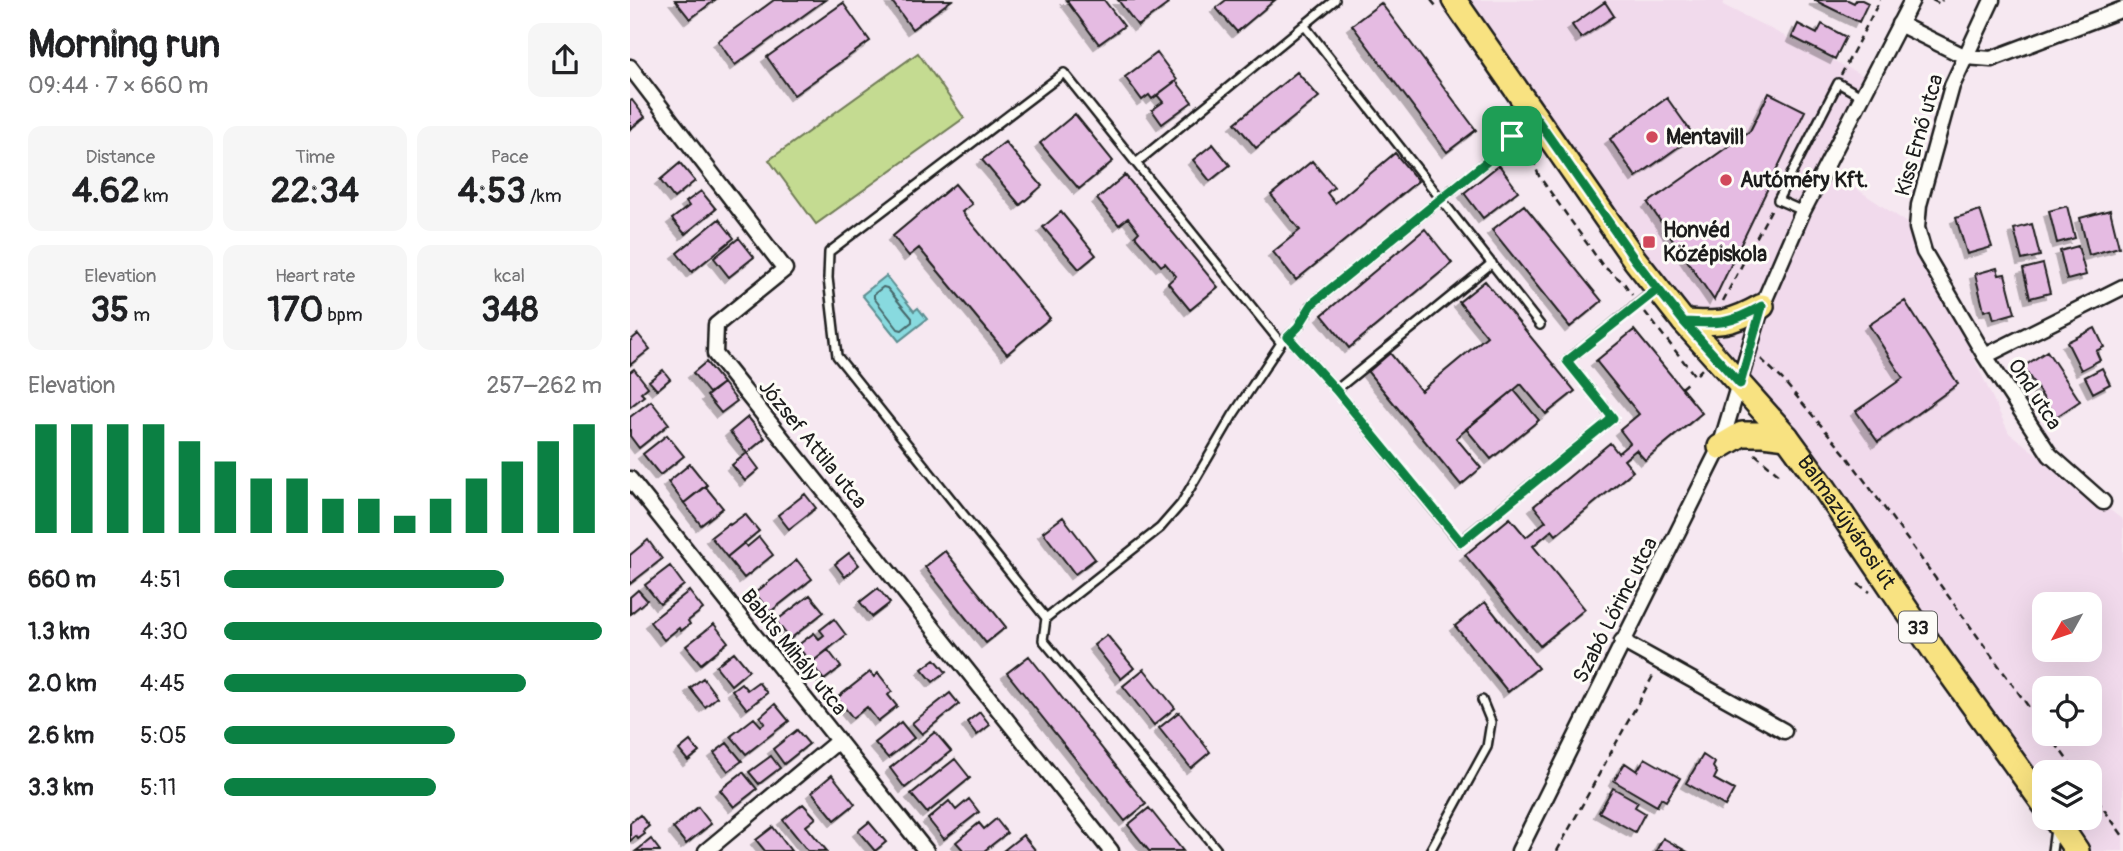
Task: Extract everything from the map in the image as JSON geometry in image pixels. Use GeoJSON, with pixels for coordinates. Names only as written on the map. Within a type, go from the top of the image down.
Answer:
{"type":"FeatureCollection","features":[{"type":"Feature","properties":{"kind":"main road","name":"33"},"geometry":{"type":"LineString","coordinates":[[1447,5],[1529,124],[1684,322],[1740,384]]}},
{"type":"Feature","properties":{"kind":"main road"},"geometry":{"type":"LineString","coordinates":[[1684,322],[1728,322],[1762,306]]}},
{"type":"Feature","properties":{"kind":"main road","name":"Balmazújvárosi út"},"geometry":{"type":"LineString","coordinates":[[1740,384],[1787,437],[1825,489],[1937,655],[2032,788]]}},
{"type":"Feature","properties":{"kind":"main road"},"geometry":{"type":"LineString","coordinates":[[1720,447],[1742,434],[1787,437]]}},
{"type":"Feature","properties":{"kind":"main road","name":"Balmazújvárosi út"},"geometry":{"type":"LineString","coordinates":[[2062,830],[2077,851]]}},
{"type":"Feature","properties":{"kind":"street","name":"Szabó Lőrinc utca"},"geometry":{"type":"LineString","coordinates":[[1519,851],[1720,447],[1762,306],[1803,211],[1912,0]]}},
{"type":"Feature","properties":{"kind":"street","name":"Kiss Ernő utca"},"geometry":{"type":"LineString","coordinates":[[1985,356],[1924,252],[1917,228],[1919,205],[1952,86],[1992,0]]}},
{"type":"Feature","properties":{"kind":"street"},"geometry":{"type":"LineString","coordinates":[[1899,24],[1966,57],[1991,59],[2123,9]]}},
{"type":"Feature","properties":{"kind":"street","name":"József Attila utca"},"geometry":{"type":"LineString","coordinates":[[630,67],[785,269],[716,325],[715,355],[1111,851]]}},
{"type":"Feature","properties":{"kind":"street","name":"Ond utca"},"geometry":{"type":"LineString","coordinates":[[2103,502],[2050,455],[1985,356],[2123,287]]}},
{"type":"Feature","properties":{"kind":"street","name":"Babits Mihály utca"},"geometry":{"type":"LineString","coordinates":[[630,479],[926,851]]}},
{"type":"Feature","properties":{"kind":"street"},"geometry":{"type":"LineString","coordinates":[[1622,641],[1784,731]]}},
{"type":"Feature","properties":{"kind":"street"},"geometry":{"type":"LineString","coordinates":[[706,851],[838,741]]}},
{"type":"Feature","properties":{"kind":"lane"},"geometry":{"type":"LineString","coordinates":[[1136,163],[1335,0]]}},
{"type":"Feature","properties":{"kind":"lane"},"geometry":{"type":"LineString","coordinates":[[1304,25],[1540,325]]}},
{"type":"Feature","properties":{"kind":"lane"},"geometry":{"type":"LineString","coordinates":[[1046,618],[837,356],[828,278],[829,252],[1064,73],[1281,343]]}},
{"type":"Feature","properties":{"kind":"lane"},"geometry":{"type":"LineString","coordinates":[[1803,211],[1778,200],[1838,83],[1861,96]]}},
{"type":"Feature","properties":{"kind":"lane"},"geometry":{"type":"LineString","coordinates":[[1218,851],[1043,640],[1046,618],[1160,528],[1181,504],[1233,415],[1281,343],[1298,327],[1313,303],[1529,124]]}},
{"type":"Feature","properties":{"kind":"lane"},"geometry":{"type":"LineString","coordinates":[[1336,390],[1492,264]]}},
{"type":"Feature","properties":{"kind":"lane"},"geometry":{"type":"LineString","coordinates":[[1288,337],[1336,390],[1461,542],[1613,418],[1567,361],[1658,289]]}},
{"type":"Feature","properties":{"kind":"lane"},"geometry":{"type":"LineString","coordinates":[[1430,851],[1487,747],[1491,722],[1482,700]]}},
{"type":"Feature","properties":{"kind":"lane"},"geometry":{"type":"LineString","coordinates":[[2051,830],[2052,851]]}},
{"type":"Feature","properties":{"kind":"path"},"geometry":{"type":"LineString","coordinates":[[1431,0],[1447,5]]}},
{"type":"Feature","properties":{"kind":"path"},"geometry":{"type":"LineString","coordinates":[[1932,0],[1940,4],[1942,0]]}},
{"type":"Feature","properties":{"kind":"path"},"geometry":{"type":"LineString","coordinates":[[1529,124],[1539,176],[1603,266],[1624,283]]}},
{"type":"Feature","properties":{"kind":"path"},"geometry":{"type":"LineString","coordinates":[[1750,348],[1782,379],[1846,456],[2032,712]]}},
{"type":"Feature","properties":{"kind":"path"},"geometry":{"type":"LineString","coordinates":[[1681,388],[1688,382]]}},
{"type":"Feature","properties":{"kind":"path"},"geometry":{"type":"LineString","coordinates":[[1747,448],[1780,475]]}},
{"type":"Feature","properties":{"kind":"path"},"geometry":{"type":"LineString","coordinates":[[1557,851],[1661,662]]}},
{"type":"Feature","properties":{"kind":"path"},"geometry":{"type":"LineString","coordinates":[[2102,807],[2123,836]]}},
{"type":"Feature","properties":{"kind":"shaded area"},"geometry":{"type":"Polygon","coordinates":[[[1466,0],[1725,0],[1723,5],[1870,79],[1827,169],[1912,226],[2009,433],[2123,520],[2123,851],[2068,851],[2054,830],[2102,830],[2102,760],[2032,760],[2032,799],[1466,0]]]}},
{"type":"Feature","properties":{"kind":"green space"},"geometry":{"type":"Polygon","coordinates":[[[918,53],[964,118],[816,224],[769,160],[918,53]]]}},
{"type":"Feature","properties":{"kind":"water"},"geometry":{"type":"Polygon","coordinates":[[[886,276],[914,311],[918,308],[927,319],[899,341],[862,295],[886,276]]]}},
{"type":"Feature","properties":{"kind":"building"},"geometry":{"type":"Polygon","coordinates":[[[675,0],[715,0],[690,19],[675,0]]]}},
{"type":"Feature","properties":{"kind":"building"},"geometry":{"type":"Polygon","coordinates":[[[774,0],[825,0],[735,65],[718,41],[774,0]]]}},
{"type":"Feature","properties":{"kind":"building"},"geometry":{"type":"Polygon","coordinates":[[[891,0],[952,0],[912,29],[891,0]]]}},
{"type":"Feature","properties":{"kind":"building"},"geometry":{"type":"Polygon","coordinates":[[[1066,0],[1104,0],[1124,26],[1099,44],[1066,0]]]}},
{"type":"Feature","properties":{"kind":"building"},"geometry":{"type":"Polygon","coordinates":[[[1118,0],[1165,0],[1168,4],[1138,26],[1118,0]]]}},
{"type":"Feature","properties":{"kind":"building"},"geometry":{"type":"Polygon","coordinates":[[[1226,0],[1275,0],[1237,32],[1216,8],[1226,0]]]}},
{"type":"Feature","properties":{"kind":"building"},"geometry":{"type":"Polygon","coordinates":[[[1814,0],[1848,0],[1854,3],[1856,0],[1862,0],[1868,3],[1859,22],[1814,0]]]}},
{"type":"Feature","properties":{"kind":"building"},"geometry":{"type":"Polygon","coordinates":[[[1605,2],[1614,16],[1581,38],[1572,25],[1605,2]]]}},
{"type":"Feature","properties":{"kind":"building"},"geometry":{"type":"Polygon","coordinates":[[[843,3],[870,41],[794,95],[767,57],[843,3]]]}},
{"type":"Feature","properties":{"kind":"building"},"geometry":{"type":"Polygon","coordinates":[[[1381,3],[1476,130],[1447,152],[1352,25],[1381,3]]]}},
{"type":"Feature","properties":{"kind":"building"},"geometry":{"type":"Polygon","coordinates":[[[1798,24],[1817,34],[1822,24],[1846,37],[1835,59],[1792,37],[1798,24]]]}},
{"type":"Feature","properties":{"kind":"building"},"geometry":{"type":"Polygon","coordinates":[[[1157,53],[1177,80],[1152,99],[1149,95],[1142,100],[1125,77],[1157,53]]]}},
{"type":"Feature","properties":{"kind":"building"},"geometry":{"type":"Polygon","coordinates":[[[1297,72],[1319,97],[1256,148],[1235,123],[1297,72]]]}},
{"type":"Feature","properties":{"kind":"building"},"geometry":{"type":"Polygon","coordinates":[[[1176,81],[1192,102],[1162,124],[1152,110],[1163,102],[1157,95],[1176,81]]]}},
{"type":"Feature","properties":{"kind":"building","name":"Autóméry Kft."},"geometry":{"type":"Polygon","coordinates":[[[1769,93],[1805,111],[1714,300],[1648,203],[1750,131],[1769,93]]]}},
{"type":"Feature","properties":{"kind":"building","name":"Mentavill"},"geometry":{"type":"Polygon","coordinates":[[[1667,98],[1694,136],[1636,177],[1610,139],[1667,98]]]}},
{"type":"Feature","properties":{"kind":"building"},"geometry":{"type":"Polygon","coordinates":[[[632,100],[645,117],[630,129],[630,101],[632,100]]]}},
{"type":"Feature","properties":{"kind":"building"},"geometry":{"type":"Polygon","coordinates":[[[1075,114],[1113,161],[1079,189],[1040,143],[1075,114]]]}},
{"type":"Feature","properties":{"kind":"building"},"geometry":{"type":"Polygon","coordinates":[[[1005,142],[1042,186],[1020,205],[982,160],[1005,142]]]}},
{"type":"Feature","properties":{"kind":"building"},"geometry":{"type":"Polygon","coordinates":[[[1213,144],[1230,165],[1210,181],[1193,160],[1213,144]]]}},
{"type":"Feature","properties":{"kind":"building"},"geometry":{"type":"Polygon","coordinates":[[[1395,153],[1418,181],[1296,280],[1273,252],[1300,230],[1271,195],[1312,161],[1334,187],[1327,193],[1335,203],[1395,153]]]}},
{"type":"Feature","properties":{"kind":"building"},"geometry":{"type":"Polygon","coordinates":[[[680,163],[695,181],[674,198],[660,180],[680,163]]]}},
{"type":"Feature","properties":{"kind":"building"},"geometry":{"type":"Polygon","coordinates":[[[1499,165],[1518,191],[1483,218],[1464,193],[1499,165]]]}},
{"type":"Feature","properties":{"kind":"building"},"geometry":{"type":"Polygon","coordinates":[[[1125,175],[1218,287],[1190,310],[1168,283],[1176,276],[1165,263],[1161,266],[1135,236],[1139,232],[1128,218],[1119,225],[1097,199],[1125,175]]]}},
{"type":"Feature","properties":{"kind":"building"},"geometry":{"type":"Polygon","coordinates":[[[955,184],[972,204],[962,212],[1050,318],[1007,354],[919,248],[909,256],[893,236],[955,184]]]}},
{"type":"Feature","properties":{"kind":"building"},"geometry":{"type":"Polygon","coordinates":[[[701,191],[716,209],[685,234],[672,219],[689,206],[686,202],[701,191]]]}},
{"type":"Feature","properties":{"kind":"building"},"geometry":{"type":"Polygon","coordinates":[[[1524,205],[1602,301],[1570,327],[1492,230],[1524,205]]]}},
{"type":"Feature","properties":{"kind":"building"},"geometry":{"type":"Polygon","coordinates":[[[2067,206],[2075,238],[2057,243],[2049,211],[2067,206]]]}},
{"type":"Feature","properties":{"kind":"building"},"geometry":{"type":"Polygon","coordinates":[[[1980,210],[1992,247],[1967,254],[1956,218],[1980,210]]]}},
{"type":"Feature","properties":{"kind":"building"},"geometry":{"type":"Polygon","coordinates":[[[2110,210],[2119,247],[2089,255],[2080,218],[2110,210]]]}},
{"type":"Feature","properties":{"kind":"building"},"geometry":{"type":"Polygon","coordinates":[[[1061,212],[1096,255],[1079,269],[1043,227],[1061,212]]]}},
{"type":"Feature","properties":{"kind":"building"},"geometry":{"type":"Polygon","coordinates":[[[719,219],[734,238],[692,272],[677,253],[719,219]]]}},
{"type":"Feature","properties":{"kind":"building"},"geometry":{"type":"Polygon","coordinates":[[[2032,224],[2040,256],[2022,260],[2014,229],[2032,224]]]}},
{"type":"Feature","properties":{"kind":"building"},"geometry":{"type":"Polygon","coordinates":[[[1425,229],[1452,263],[1349,348],[1322,315],[1425,229]]]}},
{"type":"Feature","properties":{"kind":"building"},"geometry":{"type":"Polygon","coordinates":[[[739,238],[754,257],[729,277],[714,258],[739,238]]]}},
{"type":"Feature","properties":{"kind":"building"},"geometry":{"type":"Polygon","coordinates":[[[2078,246],[2086,275],[2067,280],[2060,251],[2078,246]]]}},
{"type":"Feature","properties":{"kind":"building"},"geometry":{"type":"Polygon","coordinates":[[[2043,264],[2050,293],[2030,298],[2023,269],[2043,264]]]}},
{"type":"Feature","properties":{"kind":"building"},"geometry":{"type":"Polygon","coordinates":[[[1997,268],[1999,275],[2005,274],[2015,313],[1994,319],[1991,309],[1984,311],[1975,274],[1997,268]]]}},
{"type":"Feature","properties":{"kind":"building"},"geometry":{"type":"Polygon","coordinates":[[[1485,281],[1575,391],[1546,414],[1521,384],[1456,438],[1481,468],[1461,485],[1368,372],[1390,353],[1421,391],[1487,336],[1459,302],[1485,281]]]}},
{"type":"Feature","properties":{"kind":"building"},"geometry":{"type":"Polygon","coordinates":[[[1905,301],[1958,384],[1878,442],[1856,411],[1903,378],[1869,325],[1905,301]]]}},
{"type":"Feature","properties":{"kind":"building"},"geometry":{"type":"Polygon","coordinates":[[[2095,328],[2104,347],[2096,351],[2100,360],[2081,370],[2067,342],[2095,328]]]}},
{"type":"Feature","properties":{"kind":"building"},"geometry":{"type":"Polygon","coordinates":[[[1634,330],[1702,413],[1645,460],[1636,450],[1624,460],[1633,471],[1556,535],[1552,530],[1533,546],[1585,609],[1540,646],[1465,555],[1510,518],[1526,537],[1546,521],[1534,506],[1610,443],[1618,453],[1630,443],[1620,430],[1639,414],[1596,361],[1634,330]]]}},
{"type":"Feature","properties":{"kind":"building"},"geometry":{"type":"Polygon","coordinates":[[[638,334],[650,349],[630,365],[630,341],[638,334]]]}},
{"type":"Feature","properties":{"kind":"building"},"geometry":{"type":"Polygon","coordinates":[[[2047,351],[2080,401],[2056,417],[2023,367],[2047,351]]]}},
{"type":"Feature","properties":{"kind":"building"},"geometry":{"type":"Polygon","coordinates":[[[706,362],[723,383],[709,393],[693,373],[706,362]]]}},
{"type":"Feature","properties":{"kind":"building"},"geometry":{"type":"Polygon","coordinates":[[[2102,368],[2110,384],[2093,393],[2085,377],[2102,368]]]}},
{"type":"Feature","properties":{"kind":"building"},"geometry":{"type":"Polygon","coordinates":[[[634,369],[648,387],[641,393],[644,396],[630,407],[630,372],[634,369]]]}},
{"type":"Feature","properties":{"kind":"building"},"geometry":{"type":"Polygon","coordinates":[[[663,370],[670,379],[657,390],[649,381],[663,370]]]}},
{"type":"Feature","properties":{"kind":"building"},"geometry":{"type":"Polygon","coordinates":[[[723,383],[737,401],[721,413],[707,396],[723,383]]]}},
{"type":"Feature","properties":{"kind":"building"},"geometry":{"type":"Polygon","coordinates":[[[1514,390],[1539,420],[1491,459],[1466,429],[1514,390]]]}},
{"type":"Feature","properties":{"kind":"building"},"geometry":{"type":"Polygon","coordinates":[[[651,401],[669,424],[639,448],[630,436],[630,417],[651,401]]]}},
{"type":"Feature","properties":{"kind":"building"},"geometry":{"type":"Polygon","coordinates":[[[748,417],[765,438],[747,453],[730,432],[748,417]]]}},
{"type":"Feature","properties":{"kind":"building"},"geometry":{"type":"Polygon","coordinates":[[[667,435],[684,456],[660,475],[643,454],[667,435]]]}},
{"type":"Feature","properties":{"kind":"building"},"geometry":{"type":"Polygon","coordinates":[[[747,453],[759,469],[745,481],[732,465],[747,453]]]}},
{"type":"Feature","properties":{"kind":"building"},"geometry":{"type":"Polygon","coordinates":[[[690,464],[707,485],[684,503],[668,482],[690,464]]]}},
{"type":"Feature","properties":{"kind":"building"},"geometry":{"type":"Polygon","coordinates":[[[705,486],[723,508],[701,525],[684,503],[705,486]]]}},
{"type":"Feature","properties":{"kind":"building"},"geometry":{"type":"Polygon","coordinates":[[[805,494],[816,508],[789,529],[778,515],[805,494]]]}},
{"type":"Feature","properties":{"kind":"building"},"geometry":{"type":"Polygon","coordinates":[[[745,514],[759,531],[727,557],[711,537],[745,514]]]}},
{"type":"Feature","properties":{"kind":"building"},"geometry":{"type":"Polygon","coordinates":[[[1063,517],[1095,559],[1075,574],[1043,532],[1063,517]]]}},
{"type":"Feature","properties":{"kind":"building"},"geometry":{"type":"Polygon","coordinates":[[[759,537],[773,555],[744,578],[727,557],[744,543],[747,547],[759,537]]]}},
{"type":"Feature","properties":{"kind":"building"},"geometry":{"type":"Polygon","coordinates":[[[648,540],[662,559],[630,584],[630,555],[648,540]]]}},
{"type":"Feature","properties":{"kind":"building"},"geometry":{"type":"Polygon","coordinates":[[[945,551],[1006,627],[986,643],[925,567],[945,551]]]}},
{"type":"Feature","properties":{"kind":"building"},"geometry":{"type":"Polygon","coordinates":[[[849,553],[859,565],[845,577],[835,564],[849,553]]]}},
{"type":"Feature","properties":{"kind":"building"},"geometry":{"type":"Polygon","coordinates":[[[797,560],[812,579],[770,612],[755,593],[797,560]]]}},
{"type":"Feature","properties":{"kind":"building"},"geometry":{"type":"Polygon","coordinates":[[[670,566],[684,585],[660,604],[645,585],[670,566]]]}},
{"type":"Feature","properties":{"kind":"building"},"geometry":{"type":"Polygon","coordinates":[[[878,588],[890,603],[872,617],[860,602],[878,588]]]}},
{"type":"Feature","properties":{"kind":"building"},"geometry":{"type":"Polygon","coordinates":[[[638,590],[647,600],[630,614],[630,597],[638,590]]]}},
{"type":"Feature","properties":{"kind":"building"},"geometry":{"type":"Polygon","coordinates":[[[689,591],[703,609],[688,621],[690,624],[681,631],[679,628],[664,640],[650,622],[689,591]]]}},
{"type":"Feature","properties":{"kind":"building"},"geometry":{"type":"Polygon","coordinates":[[[810,595],[824,612],[790,639],[776,621],[810,595]]]}},
{"type":"Feature","properties":{"kind":"building"},"geometry":{"type":"Polygon","coordinates":[[[1485,602],[1538,668],[1508,692],[1455,626],[1485,602]]]}},
{"type":"Feature","properties":{"kind":"building"},"geometry":{"type":"Polygon","coordinates":[[[834,619],[846,635],[811,663],[797,646],[814,633],[819,639],[824,635],[820,630],[834,619]]]}},
{"type":"Feature","properties":{"kind":"building"},"geometry":{"type":"Polygon","coordinates":[[[714,624],[728,642],[701,664],[686,646],[714,624]]]}},
{"type":"Feature","properties":{"kind":"building"},"geometry":{"type":"Polygon","coordinates":[[[1107,635],[1134,668],[1121,679],[1094,645],[1107,635]]]}},
{"type":"Feature","properties":{"kind":"building"},"geometry":{"type":"Polygon","coordinates":[[[828,650],[841,667],[824,680],[811,663],[828,650]]]}},
{"type":"Feature","properties":{"kind":"building"},"geometry":{"type":"Polygon","coordinates":[[[734,652],[749,670],[731,685],[716,666],[734,652]]]}},
{"type":"Feature","properties":{"kind":"building"},"geometry":{"type":"Polygon","coordinates":[[[1029,656],[1146,804],[1125,821],[1007,673],[1029,656]]]}},
{"type":"Feature","properties":{"kind":"building"},"geometry":{"type":"Polygon","coordinates":[[[935,659],[946,672],[933,682],[922,669],[935,659]]]}},
{"type":"Feature","properties":{"kind":"building"},"geometry":{"type":"Polygon","coordinates":[[[1144,669],[1175,708],[1154,725],[1123,686],[1144,669]]]}},
{"type":"Feature","properties":{"kind":"building"},"geometry":{"type":"Polygon","coordinates":[[[870,672],[874,677],[878,673],[892,691],[888,695],[897,706],[878,721],[867,707],[853,718],[837,698],[870,672]]]}},
{"type":"Feature","properties":{"kind":"building"},"geometry":{"type":"Polygon","coordinates":[[[703,678],[717,697],[705,707],[690,688],[703,678]]]}},
{"type":"Feature","properties":{"kind":"building"},"geometry":{"type":"Polygon","coordinates":[[[758,682],[767,693],[747,709],[732,690],[741,683],[747,690],[758,682]]]}},
{"type":"Feature","properties":{"kind":"building"},"geometry":{"type":"Polygon","coordinates":[[[950,693],[959,704],[922,734],[912,723],[950,693]]]}},
{"type":"Feature","properties":{"kind":"building"},"geometry":{"type":"Polygon","coordinates":[[[775,704],[789,721],[746,754],[731,736],[754,718],[761,726],[765,723],[760,717],[775,704]]]}},
{"type":"Feature","properties":{"kind":"building"},"geometry":{"type":"Polygon","coordinates":[[[980,712],[990,725],[977,735],[967,722],[980,712]]]}},
{"type":"Feature","properties":{"kind":"building"},"geometry":{"type":"Polygon","coordinates":[[[1179,712],[1210,752],[1191,768],[1159,728],[1179,712]]]}},
{"type":"Feature","properties":{"kind":"building"},"geometry":{"type":"Polygon","coordinates":[[[901,722],[914,738],[888,758],[875,743],[901,722]]]}},
{"type":"Feature","properties":{"kind":"building"},"geometry":{"type":"Polygon","coordinates":[[[797,730],[809,744],[784,764],[773,749],[797,730]]]}},
{"type":"Feature","properties":{"kind":"building"},"geometry":{"type":"Polygon","coordinates":[[[935,732],[951,751],[905,788],[890,768],[935,732]]]}},
{"type":"Feature","properties":{"kind":"building"},"geometry":{"type":"Polygon","coordinates":[[[690,741],[699,752],[688,761],[679,750],[690,741]]]}},
{"type":"Feature","properties":{"kind":"building"},"geometry":{"type":"Polygon","coordinates":[[[727,743],[742,761],[728,771],[714,753],[727,743]]]}},
{"type":"Feature","properties":{"kind":"building"},"geometry":{"type":"Polygon","coordinates":[[[1703,755],[1715,763],[1713,767],[1717,773],[1714,779],[1734,790],[1725,806],[1686,783],[1703,755]]]}},
{"type":"Feature","properties":{"kind":"building"},"geometry":{"type":"Polygon","coordinates":[[[771,756],[780,768],[759,784],[749,772],[771,756]]]}},
{"type":"Feature","properties":{"kind":"building"},"geometry":{"type":"Polygon","coordinates":[[[1645,758],[1680,778],[1666,801],[1661,798],[1657,806],[1614,781],[1625,763],[1637,771],[1645,758]]]}},
{"type":"Feature","properties":{"kind":"building"},"geometry":{"type":"Polygon","coordinates":[[[955,759],[970,778],[927,813],[911,794],[955,759]]]}},
{"type":"Feature","properties":{"kind":"building"},"geometry":{"type":"Polygon","coordinates":[[[743,772],[757,789],[734,807],[720,790],[743,772]]]}},
{"type":"Feature","properties":{"kind":"building"},"geometry":{"type":"Polygon","coordinates":[[[832,775],[855,804],[835,820],[812,792],[832,775]]]}},
{"type":"Feature","properties":{"kind":"building"},"geometry":{"type":"Polygon","coordinates":[[[1613,788],[1638,802],[1635,807],[1645,813],[1635,832],[1599,812],[1613,788]]]}},
{"type":"Feature","properties":{"kind":"building"},"geometry":{"type":"Polygon","coordinates":[[[969,799],[979,812],[944,839],[928,819],[949,801],[956,810],[969,799]]]}},
{"type":"Feature","properties":{"kind":"building"},"geometry":{"type":"Polygon","coordinates":[[[803,804],[816,818],[806,826],[827,851],[808,851],[783,820],[803,804]]]}},
{"type":"Feature","properties":{"kind":"building"},"geometry":{"type":"Polygon","coordinates":[[[698,807],[711,824],[686,844],[673,828],[698,807]]]}},
{"type":"Feature","properties":{"kind":"building"},"geometry":{"type":"Polygon","coordinates":[[[1149,808],[1183,851],[1149,851],[1128,825],[1149,808]]]}},
{"type":"Feature","properties":{"kind":"building"},"geometry":{"type":"Polygon","coordinates":[[[640,815],[649,826],[643,831],[645,834],[630,841],[630,823],[640,815]]]}},
{"type":"Feature","properties":{"kind":"building"},"geometry":{"type":"Polygon","coordinates":[[[996,819],[1007,833],[984,851],[964,851],[956,842],[979,823],[984,829],[996,819]]]}},
{"type":"Feature","properties":{"kind":"building"},"geometry":{"type":"Polygon","coordinates":[[[869,822],[886,842],[875,851],[858,831],[869,822]]]}},
{"type":"Feature","properties":{"kind":"building"},"geometry":{"type":"Polygon","coordinates":[[[773,827],[791,851],[765,851],[756,840],[773,827]]]}},
{"type":"Feature","properties":{"kind":"building"},"geometry":{"type":"Polygon","coordinates":[[[1023,835],[1036,851],[1003,851],[1023,835]]]}},
{"type":"Feature","properties":{"kind":"building"},"geometry":{"type":"Polygon","coordinates":[[[1663,838],[1686,851],[1656,851],[1663,838]]]}},
{"type":"Feature","properties":{"kind":"building"},"geometry":{"type":"Polygon","coordinates":[[[651,839],[660,851],[636,851],[640,848],[651,839]]]}},
{"type":"Feature","properties":{"kind":"place","name":"Mentavill"},"geometry":{"type":"Point","coordinates":[1652,137]}},
{"type":"Feature","properties":{"kind":"place","name":"Autóméry Kft."},"geometry":{"type":"Point","coordinates":[1726,180]}},
{"type":"Feature","properties":{"kind":"place","name":"Honvéd Középiskola"},"geometry":{"type":"Point","coordinates":[1649,242]}},
{"type":"Feature","properties":{"kind":"route"},"geometry":{"type":"LineString","coordinates":[[1512,136],[1496,154],[1313,303],[1298,327],[1288,337],[1336,390],[1461,542],[1613,418],[1567,361],[1658,289],[1684,322],[1740,384],[1762,306],[1728,322],[1684,322],[1635,260],[1536,118],[1512,136]]}}]}
